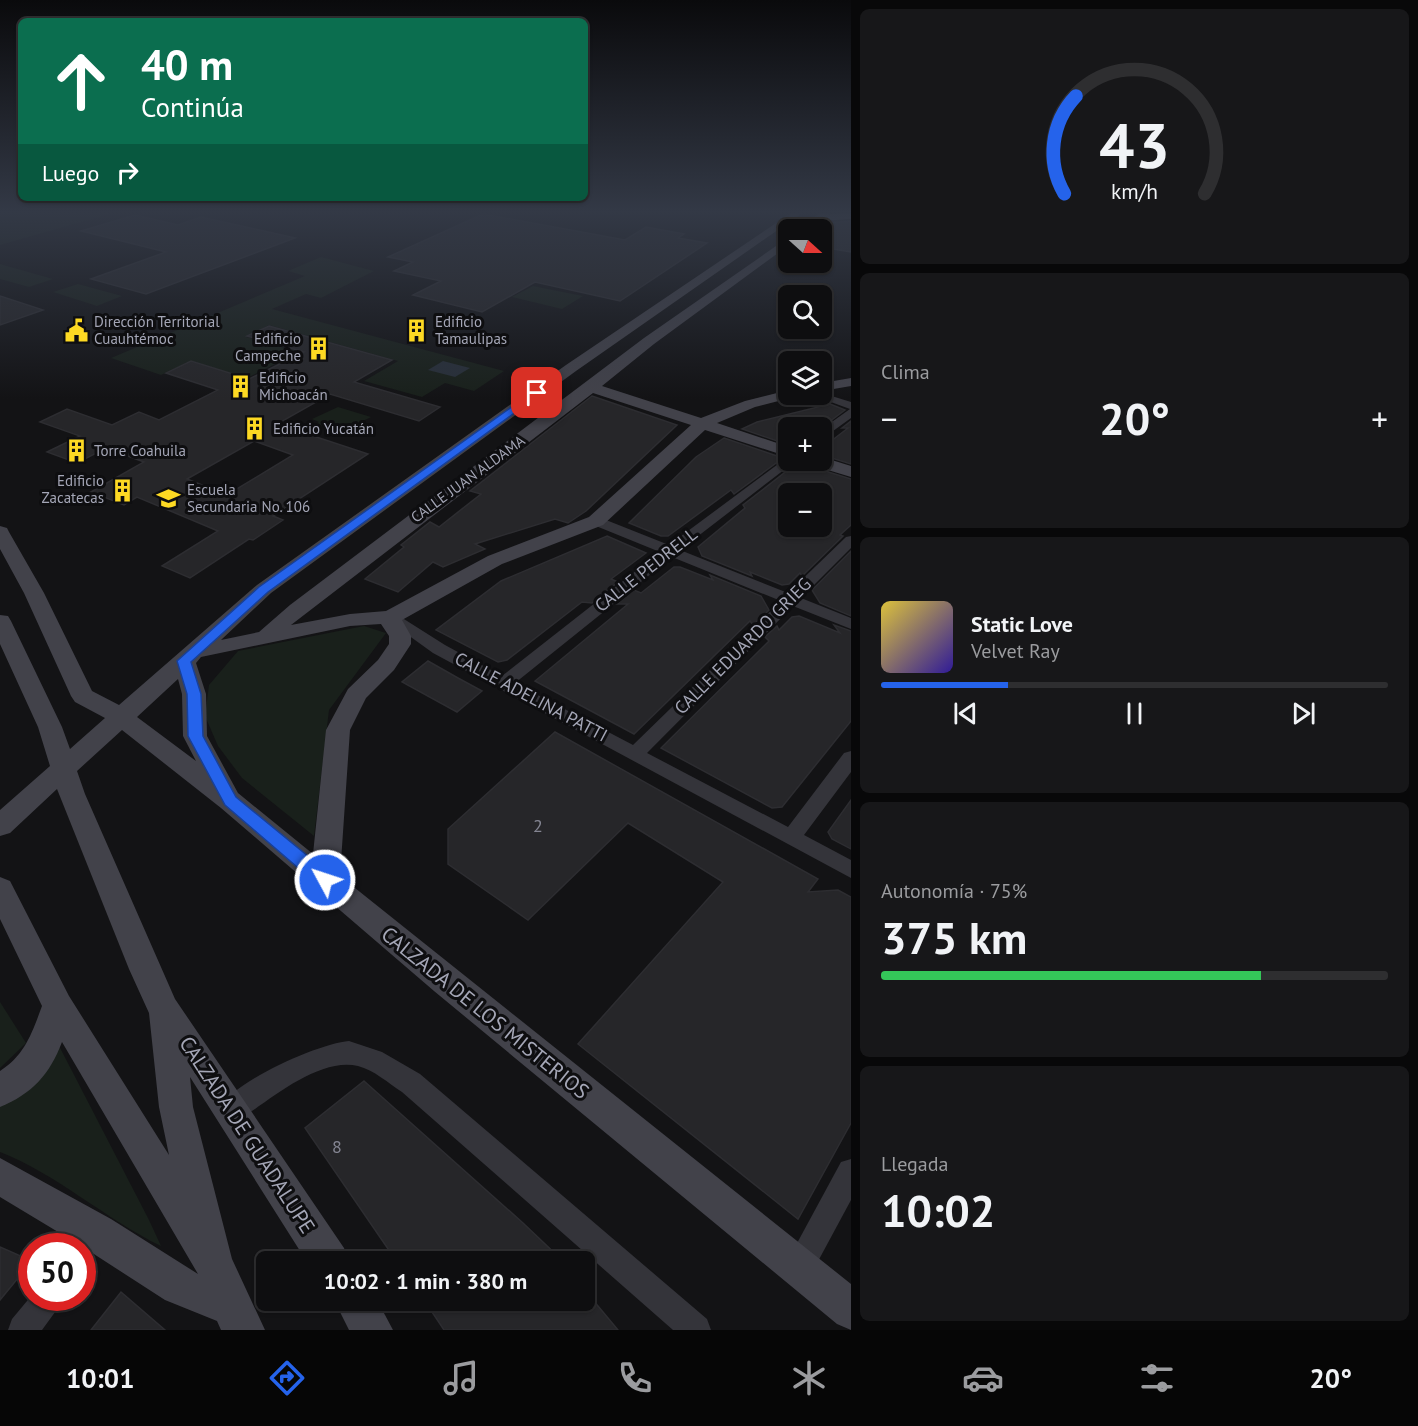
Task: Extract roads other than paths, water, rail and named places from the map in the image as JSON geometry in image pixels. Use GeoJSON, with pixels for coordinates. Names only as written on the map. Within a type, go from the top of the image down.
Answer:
{"type":"FeatureCollection","features":[{"type":"Feature","properties":{"kind":"main road"},"geometry":{"type":"LineString","coordinates":[[0,826],[264,589],[706,275]]}},
{"type":"Feature","properties":{"kind":"main road","name":"CALLE JUAN ALDAMA"},"geometry":{"type":"LineString","coordinates":[[266,636],[297,609],[426,509],[519,442],[649,341],[739,275]]}},
{"type":"Feature","properties":{"kind":"main road"},"geometry":{"type":"LineString","coordinates":[[832,385],[851,382]]}},
{"type":"Feature","properties":{"kind":"main road"},"geometry":{"type":"LineString","coordinates":[[591,387],[778,448]]}},
{"type":"Feature","properties":{"kind":"main road"},"geometry":{"type":"LineString","coordinates":[[188,657],[266,636],[363,617],[391,617],[495,560],[596,521],[703,423],[750,404],[778,397]]}},
{"type":"Feature","properties":{"kind":"main road"},"geometry":{"type":"LineString","coordinates":[[486,430],[519,442]]}},
{"type":"Feature","properties":{"kind":"main road"},"geometry":{"type":"LineString","coordinates":[[832,466],[851,472]]}},
{"type":"Feature","properties":{"kind":"main road"},"geometry":{"type":"LineString","coordinates":[[340,534],[426,509]]}},
{"type":"Feature","properties":{"kind":"main road","name":"CALZADA DE LOS MISTERIOS"},"geometry":{"type":"LineString","coordinates":[[0,532],[34,593],[83,696],[120,716],[230,801],[445,981],[851,1310]]}},
{"type":"Feature","properties":{"kind":"main road"},"geometry":{"type":"LineString","coordinates":[[325,880],[338,730],[356,694],[386,664],[400,644],[400,636],[392,625],[391,617]]}},
{"type":"Feature","properties":{"kind":"main road","name":"CALZADA DE GUADALUPE"},"geometry":{"type":"LineString","coordinates":[[0,621],[50,727],[72,794],[145,969],[165,1009],[323,1251]]}},
{"type":"Feature","properties":{"kind":"main road"},"geometry":{"type":"LineString","coordinates":[[188,657],[194,694],[195,736],[230,801]]}},
{"type":"Feature","properties":{"kind":"main road"},"geometry":{"type":"LineString","coordinates":[[0,889],[58,1006],[212,1259]]}},
{"type":"Feature","properties":{"kind":"main road"},"geometry":{"type":"LineString","coordinates":[[0,1090],[24,1075],[40,1056],[58,1006]]}},
{"type":"Feature","properties":{"kind":"main road","name":"CALZADA DE GUADALUPE"},"geometry":{"type":"LineString","coordinates":[[165,1009],[176,1107],[212,1259],[238,1318]]}},
{"type":"Feature","properties":{"kind":"main road","name":"CALZADA DE GUADALUPE"},"geometry":{"type":"LineString","coordinates":[[0,1176],[77,1233]]}},
{"type":"Feature","properties":{"kind":"main road","name":"CALZADA DE GUADALUPE"},"geometry":{"type":"LineString","coordinates":[[96,1246],[179,1286],[238,1318]]}},
{"type":"Feature","properties":{"kind":"main road"},"geometry":{"type":"LineString","coordinates":[[361,1311],[372,1330]]}},
{"type":"Feature","properties":{"kind":"street"},"geometry":{"type":"LineString","coordinates":[[832,400],[851,406]]}},
{"type":"Feature","properties":{"kind":"street"},"geometry":{"type":"LineString","coordinates":[[832,427],[851,412]]}},
{"type":"Feature","properties":{"kind":"street","name":"CALLE PEDRELL"},"geometry":{"type":"LineString","coordinates":[[505,682],[778,468]]}},
{"type":"Feature","properties":{"kind":"street"},"geometry":{"type":"LineString","coordinates":[[596,521],[851,624]]}},
{"type":"Feature","properties":{"kind":"street","name":"CALLE EDUARDO GRIEG"},"geometry":{"type":"LineString","coordinates":[[636,753],[851,540]]}},
{"type":"Feature","properties":{"kind":"street","name":"CALLE ADELINA PATTI"},"geometry":{"type":"LineString","coordinates":[[391,617],[439,649],[505,682],[851,870]]}},
{"type":"Feature","properties":{"kind":"street"},"geometry":{"type":"LineString","coordinates":[[792,837],[851,759]]}},
{"type":"Feature","properties":{"kind":"street"},"geometry":{"type":"LineString","coordinates":[[232,1109],[313,1060],[329,1055],[348,1053],[382,1065],[411,1083],[696,1330]]}},
{"type":"Feature","properties":{"kind":"street"},"geometry":{"type":"LineString","coordinates":[[799,1268],[851,1172]]}},
{"type":"Feature","properties":{"kind":"street"},"geometry":{"type":"LineString","coordinates":[[23,1330],[38,1311]]}},
{"type":"Feature","properties":{"kind":"place","name":"Dirección Territorial Cuauhtémoc"},"geometry":{"type":"Point","coordinates":[76,331]}},
{"type":"Feature","properties":{"kind":"place","name":"Edificio Tamaulipas"},"geometry":{"type":"Point","coordinates":[417,331]}},
{"type":"Feature","properties":{"kind":"place","name":"Edificio Campeche"},"geometry":{"type":"Point","coordinates":[319,348]}},
{"type":"Feature","properties":{"kind":"place","name":"Edificio Michoacán"},"geometry":{"type":"Point","coordinates":[241,387]}},
{"type":"Feature","properties":{"kind":"place","name":"Edificio Yucatán"},"geometry":{"type":"Point","coordinates":[255,429]}},
{"type":"Feature","properties":{"kind":"place","name":"Torre Coahuila"},"geometry":{"type":"Point","coordinates":[76,451]}},
{"type":"Feature","properties":{"kind":"place","name":"Edificio Zacatecas"},"geometry":{"type":"Point","coordinates":[122,490]}},
{"type":"Feature","properties":{"kind":"place","name":"Escuela Secundaria No. 106"},"geometry":{"type":"Point","coordinates":[169,499]}}]}
